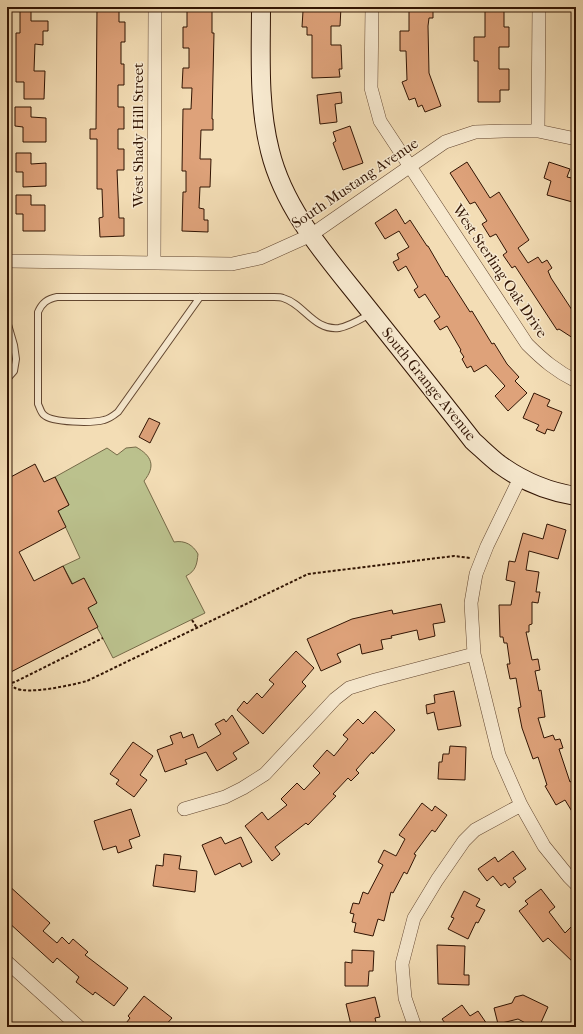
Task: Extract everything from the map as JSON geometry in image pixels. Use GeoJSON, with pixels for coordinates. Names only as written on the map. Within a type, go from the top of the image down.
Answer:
{"type":"FeatureCollection","features":[{"type":"Feature","properties":{"kind":"street","name":"West Shady Hill Street"},"geometry":{"type":"LineString","coordinates":[[154,263],[155,7]]}},
{"type":"Feature","properties":{"kind":"street","name":"South Grange Avenue"},"geometry":{"type":"LineString","coordinates":[[261,7],[261,85],[264,120],[270,151],[280,184],[296,214],[473,441],[498,464],[520,478],[546,488],[576,496]]}},
{"type":"Feature","properties":{"kind":"street","name":"West Sterling Oak Drive"},"geometry":{"type":"LineString","coordinates":[[372,7],[371,88],[380,122],[528,344],[543,360],[576,381]]}},
{"type":"Feature","properties":{"kind":"street"},"geometry":{"type":"LineString","coordinates":[[538,131],[539,7]]}},
{"type":"Feature","properties":{"kind":"street","name":"South Mustang Avenue"},"geometry":{"type":"LineString","coordinates":[[8,261],[232,264],[260,258],[311,235],[445,142],[475,132],[538,131],[576,139]]}},
{"type":"Feature","properties":{"kind":"street"},"geometry":{"type":"LineString","coordinates":[[520,478],[487,546],[476,574],[471,604],[474,654],[499,755],[521,805],[544,846],[576,884]]}},
{"type":"Feature","properties":{"kind":"street"},"geometry":{"type":"LineString","coordinates":[[184,809],[225,797],[265,774],[336,699],[349,688],[474,654]]}},
{"type":"Feature","properties":{"kind":"street"},"geometry":{"type":"LineString","coordinates":[[415,1027],[405,998],[402,964],[414,918],[437,880],[464,841],[475,830],[521,805]]}},
{"type":"Feature","properties":{"kind":"street"},"geometry":{"type":"LineString","coordinates":[[7,962],[79,1027]]}},
{"type":"Feature","properties":{"kind":"lane"},"geometry":{"type":"LineString","coordinates":[[7,379],[14,371],[16,359],[14,345],[7,321],[8,261]]}},
{"type":"Feature","properties":{"kind":"lane"},"geometry":{"type":"LineString","coordinates":[[200,297],[118,412],[112,417],[98,421],[57,421],[44,416],[40,411],[38,404],[38,312],[41,306],[49,298],[56,297],[200,297],[274,297],[284,298],[316,322],[327,327],[339,328],[350,325],[372,313]]}},
{"type":"Feature","properties":{"kind":"path"},"geometry":{"type":"LineString","coordinates":[[8,684],[15,688],[32,690],[60,688],[87,681],[308,574],[454,556],[481,561]]}},
{"type":"Feature","properties":{"kind":"path"},"geometry":{"type":"LineString","coordinates":[[192,620],[197,628]]}},
{"type":"Feature","properties":{"kind":"path"},"geometry":{"type":"LineString","coordinates":[[8,684],[103,638]]}},
{"type":"Feature","properties":{"kind":"green space"},"geometry":{"type":"Polygon","coordinates":[[[136,447],[149,458],[151,466],[150,471],[144,481],[174,542],[188,544],[194,548],[198,554],[195,567],[192,572],[186,576],[205,613],[113,658],[63,566],[80,558],[58,511],[69,505],[55,477],[107,448],[117,455],[126,448],[136,447]]]}},
{"type":"Feature","properties":{"kind":"building"},"geometry":{"type":"Polygon","coordinates":[[[20,7],[31,7],[31,21],[48,21],[48,31],[43,31],[43,45],[35,44],[34,71],[45,71],[44,99],[24,99],[24,82],[16,82],[16,33],[20,33],[20,7]]]}},
{"type":"Feature","properties":{"kind":"building"},"geometry":{"type":"Polygon","coordinates":[[[97,7],[119,7],[119,22],[125,22],[125,42],[121,42],[121,64],[124,64],[124,85],[118,85],[118,107],[124,107],[124,129],[118,129],[118,149],[124,149],[124,170],[117,170],[119,218],[124,218],[124,236],[100,237],[99,218],[103,217],[102,189],[97,189],[97,139],[90,139],[90,129],[96,129],[97,7]]]}},
{"type":"Feature","properties":{"kind":"building"},"geometry":{"type":"Polygon","coordinates":[[[187,7],[212,7],[212,33],[214,33],[213,130],[201,130],[200,159],[211,159],[210,187],[200,187],[199,208],[204,209],[204,220],[208,220],[208,232],[182,231],[183,192],[186,192],[186,171],[182,171],[183,109],[191,109],[192,88],[182,88],[183,68],[189,68],[189,48],[183,48],[183,27],[187,27],[187,7]]]}},
{"type":"Feature","properties":{"kind":"building"},"geometry":{"type":"Polygon","coordinates":[[[320,7],[341,7],[340,26],[331,26],[331,45],[341,45],[342,69],[339,69],[340,77],[312,78],[312,35],[307,35],[307,27],[302,27],[303,11],[320,11],[320,7]]]}},
{"type":"Feature","properties":{"kind":"building"},"geometry":{"type":"Polygon","coordinates":[[[409,7],[433,7],[433,18],[429,18],[428,26],[429,73],[441,106],[425,112],[422,105],[418,107],[415,98],[409,100],[402,82],[407,80],[406,51],[400,51],[400,31],[409,31],[409,7]]]}},
{"type":"Feature","properties":{"kind":"building"},"geometry":{"type":"Polygon","coordinates":[[[485,7],[504,7],[504,27],[509,27],[509,47],[499,47],[499,69],[509,69],[509,90],[500,90],[500,102],[478,102],[478,61],[474,61],[474,37],[485,37],[485,7]]]}},
{"type":"Feature","properties":{"kind":"building"},"geometry":{"type":"Polygon","coordinates":[[[341,92],[342,103],[335,104],[337,122],[320,124],[317,95],[341,92]]]}},
{"type":"Feature","properties":{"kind":"building"},"geometry":{"type":"Polygon","coordinates":[[[15,107],[31,107],[31,117],[46,118],[46,142],[23,142],[23,127],[15,126],[15,107]]]}},
{"type":"Feature","properties":{"kind":"building"},"geometry":{"type":"Polygon","coordinates":[[[350,126],[363,163],[343,170],[333,143],[336,141],[333,132],[350,126]]]}},
{"type":"Feature","properties":{"kind":"building"},"geometry":{"type":"Polygon","coordinates":[[[16,153],[31,153],[31,164],[46,163],[46,186],[23,187],[23,172],[16,172],[16,153]]]}},
{"type":"Feature","properties":{"kind":"building"},"geometry":{"type":"Polygon","coordinates":[[[467,162],[490,198],[499,192],[529,240],[518,248],[528,263],[538,257],[542,263],[547,260],[552,268],[548,271],[551,278],[576,316],[576,340],[559,329],[557,330],[515,266],[512,268],[503,255],[507,252],[496,234],[490,237],[482,224],[487,221],[475,202],[470,204],[450,173],[467,162]]]}},
{"type":"Feature","properties":{"kind":"building"},"geometry":{"type":"Polygon","coordinates":[[[549,162],[570,169],[567,177],[576,179],[576,203],[547,195],[551,181],[544,178],[549,162]]]}},
{"type":"Feature","properties":{"kind":"building"},"geometry":{"type":"Polygon","coordinates":[[[16,195],[31,195],[31,205],[45,205],[45,231],[23,231],[23,214],[16,214],[16,195]]]}},
{"type":"Feature","properties":{"kind":"building"},"geometry":{"type":"Polygon","coordinates":[[[396,209],[405,224],[410,220],[428,246],[446,277],[447,276],[470,312],[472,311],[492,344],[494,343],[507,364],[519,377],[515,381],[527,393],[508,411],[495,396],[505,386],[486,365],[474,372],[471,366],[467,368],[462,359],[464,357],[460,351],[461,350],[447,326],[440,330],[434,321],[440,317],[425,294],[419,298],[414,290],[418,287],[406,266],[398,271],[393,262],[399,259],[397,254],[409,247],[399,231],[385,239],[375,223],[396,209]]]}},
{"type":"Feature","properties":{"kind":"building"},"geometry":{"type":"Polygon","coordinates":[[[534,393],[550,400],[547,406],[562,412],[554,431],[547,429],[545,434],[536,430],[539,425],[523,418],[534,393]]]}},
{"type":"Feature","properties":{"kind":"building"},"geometry":{"type":"Polygon","coordinates":[[[149,418],[160,423],[150,443],[139,437],[149,418]]]}},
{"type":"Feature","properties":{"kind":"building"},"geometry":{"type":"Polygon","coordinates":[[[35,464],[44,482],[55,477],[69,505],[58,511],[66,527],[19,552],[34,581],[63,566],[72,584],[84,578],[97,603],[88,608],[98,627],[7,674],[7,479],[35,464]]]}},
{"type":"Feature","properties":{"kind":"building"},"geometry":{"type":"Polygon","coordinates":[[[547,524],[566,530],[558,559],[529,551],[526,570],[539,572],[536,592],[540,592],[538,603],[532,602],[532,624],[529,625],[529,632],[526,632],[532,660],[538,659],[540,670],[535,671],[539,691],[541,690],[545,717],[538,718],[544,738],[553,735],[555,740],[560,739],[563,748],[559,749],[570,782],[576,779],[576,818],[565,800],[556,805],[545,786],[547,785],[538,757],[533,759],[522,728],[518,708],[521,707],[516,678],[510,679],[507,664],[510,664],[507,643],[504,643],[503,637],[500,637],[499,605],[511,605],[515,582],[506,580],[509,561],[515,562],[523,533],[543,539],[547,524]]]}},
{"type":"Feature","properties":{"kind":"building"},"geometry":{"type":"Polygon","coordinates":[[[441,604],[445,622],[433,624],[435,636],[419,640],[417,630],[391,636],[392,638],[381,640],[383,649],[362,654],[360,644],[337,654],[341,662],[321,671],[307,639],[352,619],[392,610],[393,614],[441,604]]]}},
{"type":"Feature","properties":{"kind":"building"},"geometry":{"type":"Polygon","coordinates":[[[296,651],[314,668],[302,682],[306,686],[263,734],[237,710],[244,701],[247,704],[257,693],[262,698],[274,684],[269,680],[296,651]]]}},
{"type":"Feature","properties":{"kind":"building"},"geometry":{"type":"Polygon","coordinates":[[[454,691],[461,726],[438,730],[434,712],[427,714],[426,705],[435,703],[434,695],[454,691]]]}},
{"type":"Feature","properties":{"kind":"building"},"geometry":{"type":"Polygon","coordinates":[[[375,711],[395,730],[356,770],[359,773],[351,781],[348,778],[333,794],[336,796],[308,825],[306,823],[275,847],[280,854],[272,861],[245,826],[262,812],[268,820],[287,805],[281,799],[297,783],[304,790],[320,773],[313,766],[327,750],[334,756],[348,739],[343,735],[358,719],[363,724],[375,711]]]}},
{"type":"Feature","properties":{"kind":"building"},"geometry":{"type":"Polygon","coordinates":[[[232,715],[249,743],[233,753],[237,759],[217,771],[206,752],[185,760],[187,764],[165,772],[157,750],[173,744],[170,736],[181,732],[183,738],[193,734],[198,748],[221,734],[215,724],[224,719],[226,722],[232,715]]]}},
{"type":"Feature","properties":{"kind":"building"},"geometry":{"type":"Polygon","coordinates":[[[133,742],[153,756],[140,775],[147,780],[134,797],[116,784],[119,780],[110,774],[133,742]]]}},
{"type":"Feature","properties":{"kind":"building"},"geometry":{"type":"Polygon","coordinates":[[[450,746],[466,747],[465,780],[438,779],[439,762],[442,762],[443,754],[449,754],[450,746]]]}},
{"type":"Feature","properties":{"kind":"building"},"geometry":{"type":"Polygon","coordinates":[[[422,803],[432,811],[435,806],[447,815],[435,832],[432,830],[414,854],[416,855],[407,874],[404,872],[393,893],[391,892],[384,921],[378,919],[373,936],[354,932],[356,923],[352,922],[354,914],[350,913],[353,903],[359,904],[363,892],[368,894],[383,865],[378,862],[384,850],[396,856],[405,839],[399,835],[422,803]]]}},
{"type":"Feature","properties":{"kind":"building"},"geometry":{"type":"Polygon","coordinates":[[[131,809],[140,836],[129,840],[132,848],[118,853],[116,846],[103,850],[94,821],[131,809]]]}},
{"type":"Feature","properties":{"kind":"building"},"geometry":{"type":"Polygon","coordinates":[[[221,837],[225,844],[241,837],[252,862],[242,867],[240,863],[215,875],[202,845],[221,837]]]}},
{"type":"Feature","properties":{"kind":"building"},"geometry":{"type":"Polygon","coordinates":[[[513,851],[526,869],[513,878],[516,882],[509,888],[505,883],[501,886],[493,876],[487,881],[478,869],[495,857],[498,862],[513,851]]]}},
{"type":"Feature","properties":{"kind":"building"},"geometry":{"type":"Polygon","coordinates":[[[164,854],[181,856],[179,869],[197,871],[195,892],[153,886],[156,865],[163,866],[164,854]]]}},
{"type":"Feature","properties":{"kind":"building"},"geometry":{"type":"Polygon","coordinates":[[[7,884],[50,923],[43,931],[57,943],[62,937],[69,944],[73,939],[88,952],[85,955],[128,988],[114,1006],[95,992],[93,995],[76,982],[79,977],[57,958],[53,963],[7,921],[7,884]]]}},
{"type":"Feature","properties":{"kind":"building"},"geometry":{"type":"Polygon","coordinates":[[[541,889],[555,907],[549,912],[565,933],[576,922],[576,965],[548,938],[543,942],[519,911],[528,904],[525,901],[541,889]]]}},
{"type":"Feature","properties":{"kind":"building"},"geometry":{"type":"Polygon","coordinates":[[[464,891],[480,899],[476,906],[485,910],[478,923],[476,922],[468,939],[448,929],[454,918],[451,917],[464,891]]]}},
{"type":"Feature","properties":{"kind":"building"},"geometry":{"type":"Polygon","coordinates":[[[437,945],[465,946],[464,975],[469,975],[469,985],[438,984],[437,945]]]}},
{"type":"Feature","properties":{"kind":"building"},"geometry":{"type":"Polygon","coordinates":[[[352,950],[374,951],[373,971],[369,971],[368,986],[345,986],[345,962],[352,963],[352,950]]]}},
{"type":"Feature","properties":{"kind":"building"},"geometry":{"type":"Polygon","coordinates":[[[523,995],[548,1007],[539,1027],[533,1027],[518,1019],[498,1024],[494,1008],[512,1003],[515,997],[523,995]]]}},
{"type":"Feature","properties":{"kind":"building"},"geometry":{"type":"Polygon","coordinates":[[[144,996],[172,1018],[164,1027],[123,1027],[130,1018],[128,1016],[144,996]]]}},
{"type":"Feature","properties":{"kind":"building"},"geometry":{"type":"Polygon","coordinates":[[[375,997],[380,1017],[375,1018],[377,1027],[356,1027],[355,1024],[351,1025],[346,1004],[375,997]]]}},
{"type":"Feature","properties":{"kind":"building"},"geometry":{"type":"Polygon","coordinates":[[[462,1005],[470,1016],[478,1011],[489,1027],[448,1027],[442,1019],[462,1005]]]}}]}
